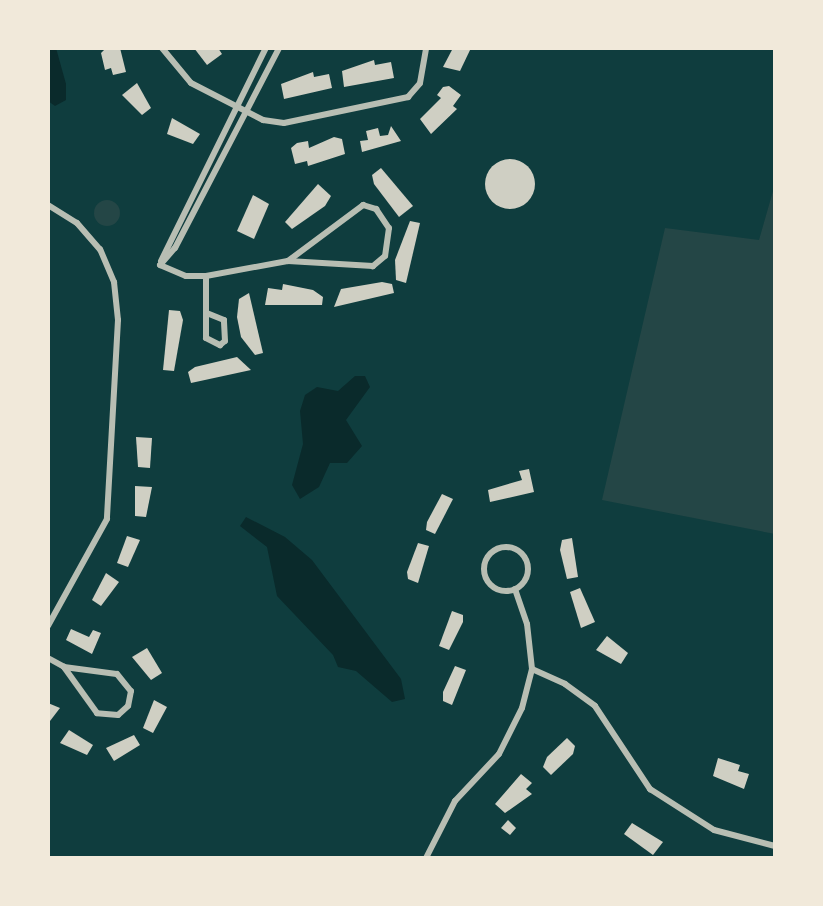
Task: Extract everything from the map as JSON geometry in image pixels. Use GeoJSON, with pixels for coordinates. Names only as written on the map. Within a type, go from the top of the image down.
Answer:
{"type":"FeatureCollection","features":[{"type":"Feature","properties":{"kind":"street"},"geometry":{"type":"LineString","coordinates":[[162,48],[180,74],[246,112],[284,123],[403,99],[420,83],[426,48]]}},
{"type":"Feature","properties":{"kind":"street"},"geometry":{"type":"LineString","coordinates":[[160,265],[266,48]]}},
{"type":"Feature","properties":{"kind":"street"},"geometry":{"type":"LineString","coordinates":[[160,265],[175,248],[279,48]]}},
{"type":"Feature","properties":{"kind":"street"},"geometry":{"type":"LineString","coordinates":[[48,205],[83,229],[105,257],[114,282],[118,320],[107,519],[48,626]]}},
{"type":"Feature","properties":{"kind":"street"},"geometry":{"type":"LineString","coordinates":[[160,265],[186,276],[206,276],[288,261],[368,268],[385,256],[389,228],[376,209],[359,207],[288,261]]}},
{"type":"Feature","properties":{"kind":"street"},"geometry":{"type":"LineString","coordinates":[[206,276],[206,338],[220,345],[225,341],[224,320],[207,313]]}},
{"type":"Feature","properties":{"kind":"street"},"geometry":{"type":"LineString","coordinates":[[501,547],[515,548],[526,558],[528,572],[515,589],[501,590],[485,576],[485,561],[501,547]]}},
{"type":"Feature","properties":{"kind":"street"},"geometry":{"type":"LineString","coordinates":[[426,858],[455,801],[506,743],[532,669],[527,624],[515,589]]}},
{"type":"Feature","properties":{"kind":"street"},"geometry":{"type":"LineString","coordinates":[[48,658],[64,667],[117,674],[131,691],[128,706],[111,717],[97,713],[64,667]]}},
{"type":"Feature","properties":{"kind":"street"},"geometry":{"type":"LineString","coordinates":[[532,669],[565,684],[595,706],[650,789],[714,830],[775,846]]}},
{"type":"Feature","properties":{"kind":"shaded area"},"geometry":{"type":"Polygon","coordinates":[[[48,48],[56,48],[66,84],[66,100],[55,106],[48,101],[48,48]]]}},
{"type":"Feature","properties":{"kind":"shaded area"},"geometry":{"type":"Polygon","coordinates":[[[775,184],[775,534],[602,500],[665,228],[759,240],[775,184]]]}},
{"type":"Feature","properties":{"kind":"shaded area"},"geometry":{"type":"Polygon","coordinates":[[[107,200],[116,204],[120,213],[116,222],[107,226],[98,222],[94,213],[98,204],[107,200]]]}},
{"type":"Feature","properties":{"kind":"shaded area"},"geometry":{"type":"Polygon","coordinates":[[[355,376],[365,376],[370,387],[346,420],[362,446],[347,463],[330,463],[319,487],[300,499],[292,485],[303,444],[300,411],[305,395],[317,387],[338,391],[355,376]]]}},
{"type":"Feature","properties":{"kind":"shaded area"},"geometry":{"type":"Polygon","coordinates":[[[246,517],[285,537],[312,560],[401,679],[405,699],[392,702],[356,671],[338,667],[333,655],[277,596],[267,547],[240,526],[246,517]]]}},
{"type":"Feature","properties":{"kind":"building"},"geometry":{"type":"Polygon","coordinates":[[[106,48],[120,48],[126,72],[113,75],[111,68],[105,70],[101,53],[106,48]]]}},
{"type":"Feature","properties":{"kind":"building"},"geometry":{"type":"Polygon","coordinates":[[[194,48],[218,48],[222,54],[207,65],[194,48]]]}},
{"type":"Feature","properties":{"kind":"building"},"geometry":{"type":"Polygon","coordinates":[[[453,48],[471,48],[460,71],[443,67],[453,48]]]}},
{"type":"Feature","properties":{"kind":"building"},"geometry":{"type":"Polygon","coordinates":[[[374,60],[375,65],[391,62],[394,78],[344,87],[342,71],[374,60]]]}},
{"type":"Feature","properties":{"kind":"building"},"geometry":{"type":"Polygon","coordinates":[[[313,72],[314,77],[329,74],[332,88],[284,99],[281,84],[313,72]]]}},
{"type":"Feature","properties":{"kind":"building"},"geometry":{"type":"Polygon","coordinates":[[[137,83],[151,108],[142,115],[122,95],[137,83]]]}},
{"type":"Feature","properties":{"kind":"building"},"geometry":{"type":"Polygon","coordinates":[[[449,86],[461,95],[453,106],[457,109],[431,134],[420,119],[441,98],[437,95],[443,87],[449,86]]]}},
{"type":"Feature","properties":{"kind":"building"},"geometry":{"type":"Polygon","coordinates":[[[172,118],[200,134],[193,144],[167,134],[172,118]]]}},
{"type":"Feature","properties":{"kind":"building"},"geometry":{"type":"Polygon","coordinates":[[[391,126],[401,141],[362,152],[360,141],[368,140],[366,131],[378,128],[380,136],[388,135],[391,126]]]}},
{"type":"Feature","properties":{"kind":"building"},"geometry":{"type":"Polygon","coordinates":[[[334,137],[342,139],[345,154],[308,166],[307,161],[295,164],[291,148],[297,143],[308,141],[309,148],[334,137]]]}},
{"type":"Feature","properties":{"kind":"building"},"geometry":{"type":"Polygon","coordinates":[[[510,159],[527,167],[535,184],[527,201],[510,209],[493,201],[485,184],[493,167],[510,159]]]}},
{"type":"Feature","properties":{"kind":"building"},"geometry":{"type":"Polygon","coordinates":[[[381,168],[413,206],[399,217],[374,184],[372,175],[381,168]]]}},
{"type":"Feature","properties":{"kind":"building"},"geometry":{"type":"Polygon","coordinates":[[[318,184],[331,196],[325,206],[292,229],[285,222],[318,184]]]}},
{"type":"Feature","properties":{"kind":"building"},"geometry":{"type":"Polygon","coordinates":[[[253,195],[269,204],[254,239],[237,231],[253,195]]]}},
{"type":"Feature","properties":{"kind":"building"},"geometry":{"type":"Polygon","coordinates":[[[410,221],[420,223],[406,283],[396,280],[395,260],[410,221]]]}},
{"type":"Feature","properties":{"kind":"building"},"geometry":{"type":"Polygon","coordinates":[[[382,282],[392,284],[394,293],[334,307],[341,289],[382,282]]]}},
{"type":"Feature","properties":{"kind":"building"},"geometry":{"type":"Polygon","coordinates":[[[283,284],[313,290],[323,297],[322,305],[265,305],[268,288],[282,290],[283,284]]]}},
{"type":"Feature","properties":{"kind":"building"},"geometry":{"type":"Polygon","coordinates":[[[249,293],[263,353],[255,355],[241,337],[237,317],[239,299],[249,293]]]}},
{"type":"Feature","properties":{"kind":"building"},"geometry":{"type":"Polygon","coordinates":[[[169,310],[180,311],[183,320],[174,371],[163,370],[169,310]]]}},
{"type":"Feature","properties":{"kind":"building"},"geometry":{"type":"Polygon","coordinates":[[[237,357],[251,370],[191,383],[188,372],[195,367],[237,357]]]}},
{"type":"Feature","properties":{"kind":"building"},"geometry":{"type":"Polygon","coordinates":[[[136,437],[152,438],[150,468],[138,467],[136,437]]]}},
{"type":"Feature","properties":{"kind":"building"},"geometry":{"type":"Polygon","coordinates":[[[529,469],[534,492],[490,502],[488,490],[522,480],[519,471],[529,469]]]}},
{"type":"Feature","properties":{"kind":"building"},"geometry":{"type":"Polygon","coordinates":[[[135,486],[152,487],[146,517],[135,516],[135,486]]]}},
{"type":"Feature","properties":{"kind":"building"},"geometry":{"type":"Polygon","coordinates":[[[442,494],[453,499],[435,534],[426,530],[427,522],[442,494]]]}},
{"type":"Feature","properties":{"kind":"building"},"geometry":{"type":"Polygon","coordinates":[[[127,536],[140,540],[128,567],[117,563],[127,536]]]}},
{"type":"Feature","properties":{"kind":"building"},"geometry":{"type":"Polygon","coordinates":[[[572,538],[578,577],[567,579],[560,550],[562,540],[572,538]]]}},
{"type":"Feature","properties":{"kind":"building"},"geometry":{"type":"Polygon","coordinates":[[[418,543],[429,546],[418,583],[408,579],[407,572],[418,543]]]}},
{"type":"Feature","properties":{"kind":"building"},"geometry":{"type":"Polygon","coordinates":[[[106,573],[119,582],[101,606],[92,600],[106,573]]]}},
{"type":"Feature","properties":{"kind":"building"},"geometry":{"type":"Polygon","coordinates":[[[580,588],[595,622],[581,628],[570,592],[580,588]]]}},
{"type":"Feature","properties":{"kind":"building"},"geometry":{"type":"Polygon","coordinates":[[[452,611],[463,615],[463,622],[449,650],[439,646],[452,611]]]}},
{"type":"Feature","properties":{"kind":"building"},"geometry":{"type":"Polygon","coordinates":[[[71,629],[89,637],[93,630],[101,633],[92,654],[66,640],[71,629]]]}},
{"type":"Feature","properties":{"kind":"building"},"geometry":{"type":"Polygon","coordinates":[[[607,636],[628,653],[621,664],[596,650],[607,636]]]}},
{"type":"Feature","properties":{"kind":"building"},"geometry":{"type":"Polygon","coordinates":[[[147,648],[162,673],[151,680],[132,657],[147,648]]]}},
{"type":"Feature","properties":{"kind":"building"},"geometry":{"type":"Polygon","coordinates":[[[455,666],[466,670],[452,705],[443,701],[443,692],[455,666]]]}},
{"type":"Feature","properties":{"kind":"building"},"geometry":{"type":"Polygon","coordinates":[[[154,700],[167,707],[153,733],[143,728],[154,700]]]}},
{"type":"Feature","properties":{"kind":"building"},"geometry":{"type":"Polygon","coordinates":[[[48,703],[60,708],[50,721],[48,720],[48,703]]]}},
{"type":"Feature","properties":{"kind":"building"},"geometry":{"type":"Polygon","coordinates":[[[69,730],[93,745],[87,755],[60,743],[69,730]]]}},
{"type":"Feature","properties":{"kind":"building"},"geometry":{"type":"Polygon","coordinates":[[[134,735],[140,745],[114,761],[106,748],[134,735]]]}},
{"type":"Feature","properties":{"kind":"building"},"geometry":{"type":"Polygon","coordinates":[[[567,738],[575,746],[573,754],[551,775],[543,767],[547,757],[567,738]]]}},
{"type":"Feature","properties":{"kind":"building"},"geometry":{"type":"Polygon","coordinates":[[[718,758],[740,765],[738,771],[749,774],[744,789],[713,776],[718,758]]]}},
{"type":"Feature","properties":{"kind":"building"},"geometry":{"type":"Polygon","coordinates":[[[521,774],[532,783],[526,789],[532,794],[505,813],[495,804],[521,774]]]}},
{"type":"Feature","properties":{"kind":"building"},"geometry":{"type":"Polygon","coordinates":[[[508,820],[516,828],[510,835],[501,828],[508,820]]]}},
{"type":"Feature","properties":{"kind":"building"},"geometry":{"type":"Polygon","coordinates":[[[632,823],[663,842],[653,855],[624,834],[632,823]]]}}]}
